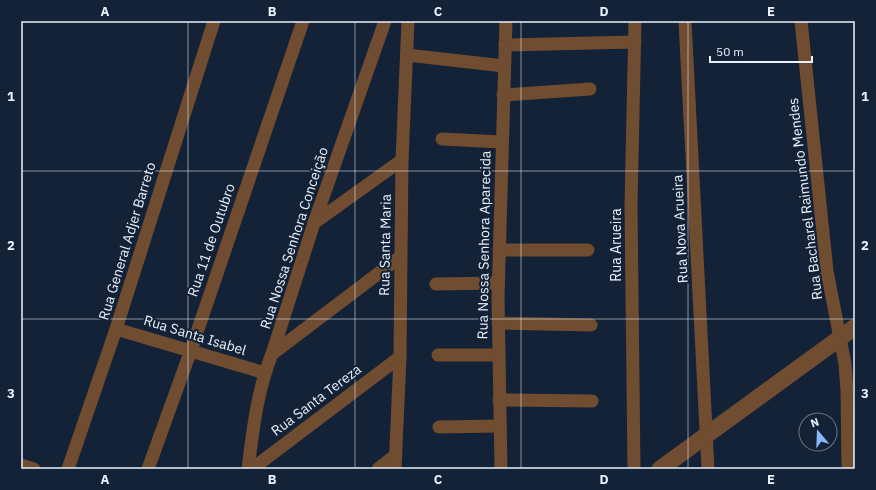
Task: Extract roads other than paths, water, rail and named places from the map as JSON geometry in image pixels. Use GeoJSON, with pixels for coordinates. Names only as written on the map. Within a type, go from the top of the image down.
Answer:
{"type":"FeatureCollection","features":[{"type":"Feature","properties":{"kind":"street","name":"Rua General Adjer Barreto"},"geometry":{"type":"LineString","coordinates":[[68,469],[116,329],[214,21]]}},
{"type":"Feature","properties":{"kind":"street","name":"Rua 11 de Outubro"},"geometry":{"type":"LineString","coordinates":[[148,469],[191,350],[302,21]]}},
{"type":"Feature","properties":{"kind":"street","name":"Rua Nossa Senhora Conceição"},"geometry":{"type":"LineString","coordinates":[[248,469],[256,410],[264,373],[272,354],[314,223],[384,21]]}},
{"type":"Feature","properties":{"kind":"street","name":"Rua Santa Maria"},"geometry":{"type":"LineString","coordinates":[[396,469],[400,357],[402,160],[408,21]]}},
{"type":"Feature","properties":{"kind":"street","name":"Rua Nossa Senhora Aparecida"},"geometry":{"type":"LineString","coordinates":[[501,469],[498,283],[506,21]]}},
{"type":"Feature","properties":{"kind":"street","name":"Rua Arueira"},"geometry":{"type":"LineString","coordinates":[[634,469],[631,205],[636,21]]}},
{"type":"Feature","properties":{"kind":"street","name":"Rua Nova Arueira"},"geometry":{"type":"LineString","coordinates":[[685,21],[708,469]]}},
{"type":"Feature","properties":{"kind":"street","name":"Rua Bacharel Raimundo Mendes"},"geometry":{"type":"LineString","coordinates":[[801,21],[827,271],[841,337],[847,391],[848,469]]}},
{"type":"Feature","properties":{"kind":"street"},"geometry":{"type":"LineString","coordinates":[[505,45],[635,42]]}},
{"type":"Feature","properties":{"kind":"street"},"geometry":{"type":"LineString","coordinates":[[407,55],[504,66]]}},
{"type":"Feature","properties":{"kind":"street"},"geometry":{"type":"LineString","coordinates":[[503,95],[590,89]]}},
{"type":"Feature","properties":{"kind":"street"},"geometry":{"type":"LineString","coordinates":[[442,138],[502,142]]}},
{"type":"Feature","properties":{"kind":"street"},"geometry":{"type":"LineString","coordinates":[[314,223],[402,160]]}},
{"type":"Feature","properties":{"kind":"street"},"geometry":{"type":"LineString","coordinates":[[499,250],[588,250]]}},
{"type":"Feature","properties":{"kind":"street"},"geometry":{"type":"LineString","coordinates":[[272,354],[400,257]]}},
{"type":"Feature","properties":{"kind":"street"},"geometry":{"type":"LineString","coordinates":[[436,284],[498,283]]}},
{"type":"Feature","properties":{"kind":"street"},"geometry":{"type":"LineString","coordinates":[[498,323],[591,325]]}},
{"type":"Feature","properties":{"kind":"street"},"geometry":{"type":"LineString","coordinates":[[660,469],[855,327]]}},
{"type":"Feature","properties":{"kind":"street","name":"Rua Santa Isabel"},"geometry":{"type":"LineString","coordinates":[[116,329],[191,350],[264,373]]}},
{"type":"Feature","properties":{"kind":"street"},"geometry":{"type":"LineString","coordinates":[[438,355],[498,355]]}},
{"type":"Feature","properties":{"kind":"street","name":"Rua Santa Tereza"},"geometry":{"type":"LineString","coordinates":[[252,469],[400,357]]}},
{"type":"Feature","properties":{"kind":"street"},"geometry":{"type":"LineString","coordinates":[[499,400],[592,400]]}},
{"type":"Feature","properties":{"kind":"street"},"geometry":{"type":"LineString","coordinates":[[439,427],[500,426]]}},
{"type":"Feature","properties":{"kind":"street"},"geometry":{"type":"LineString","coordinates":[[378,469],[396,455]]}},
{"type":"Feature","properties":{"kind":"street"},"geometry":{"type":"LineString","coordinates":[[21,465],[34,469]]}}]}
